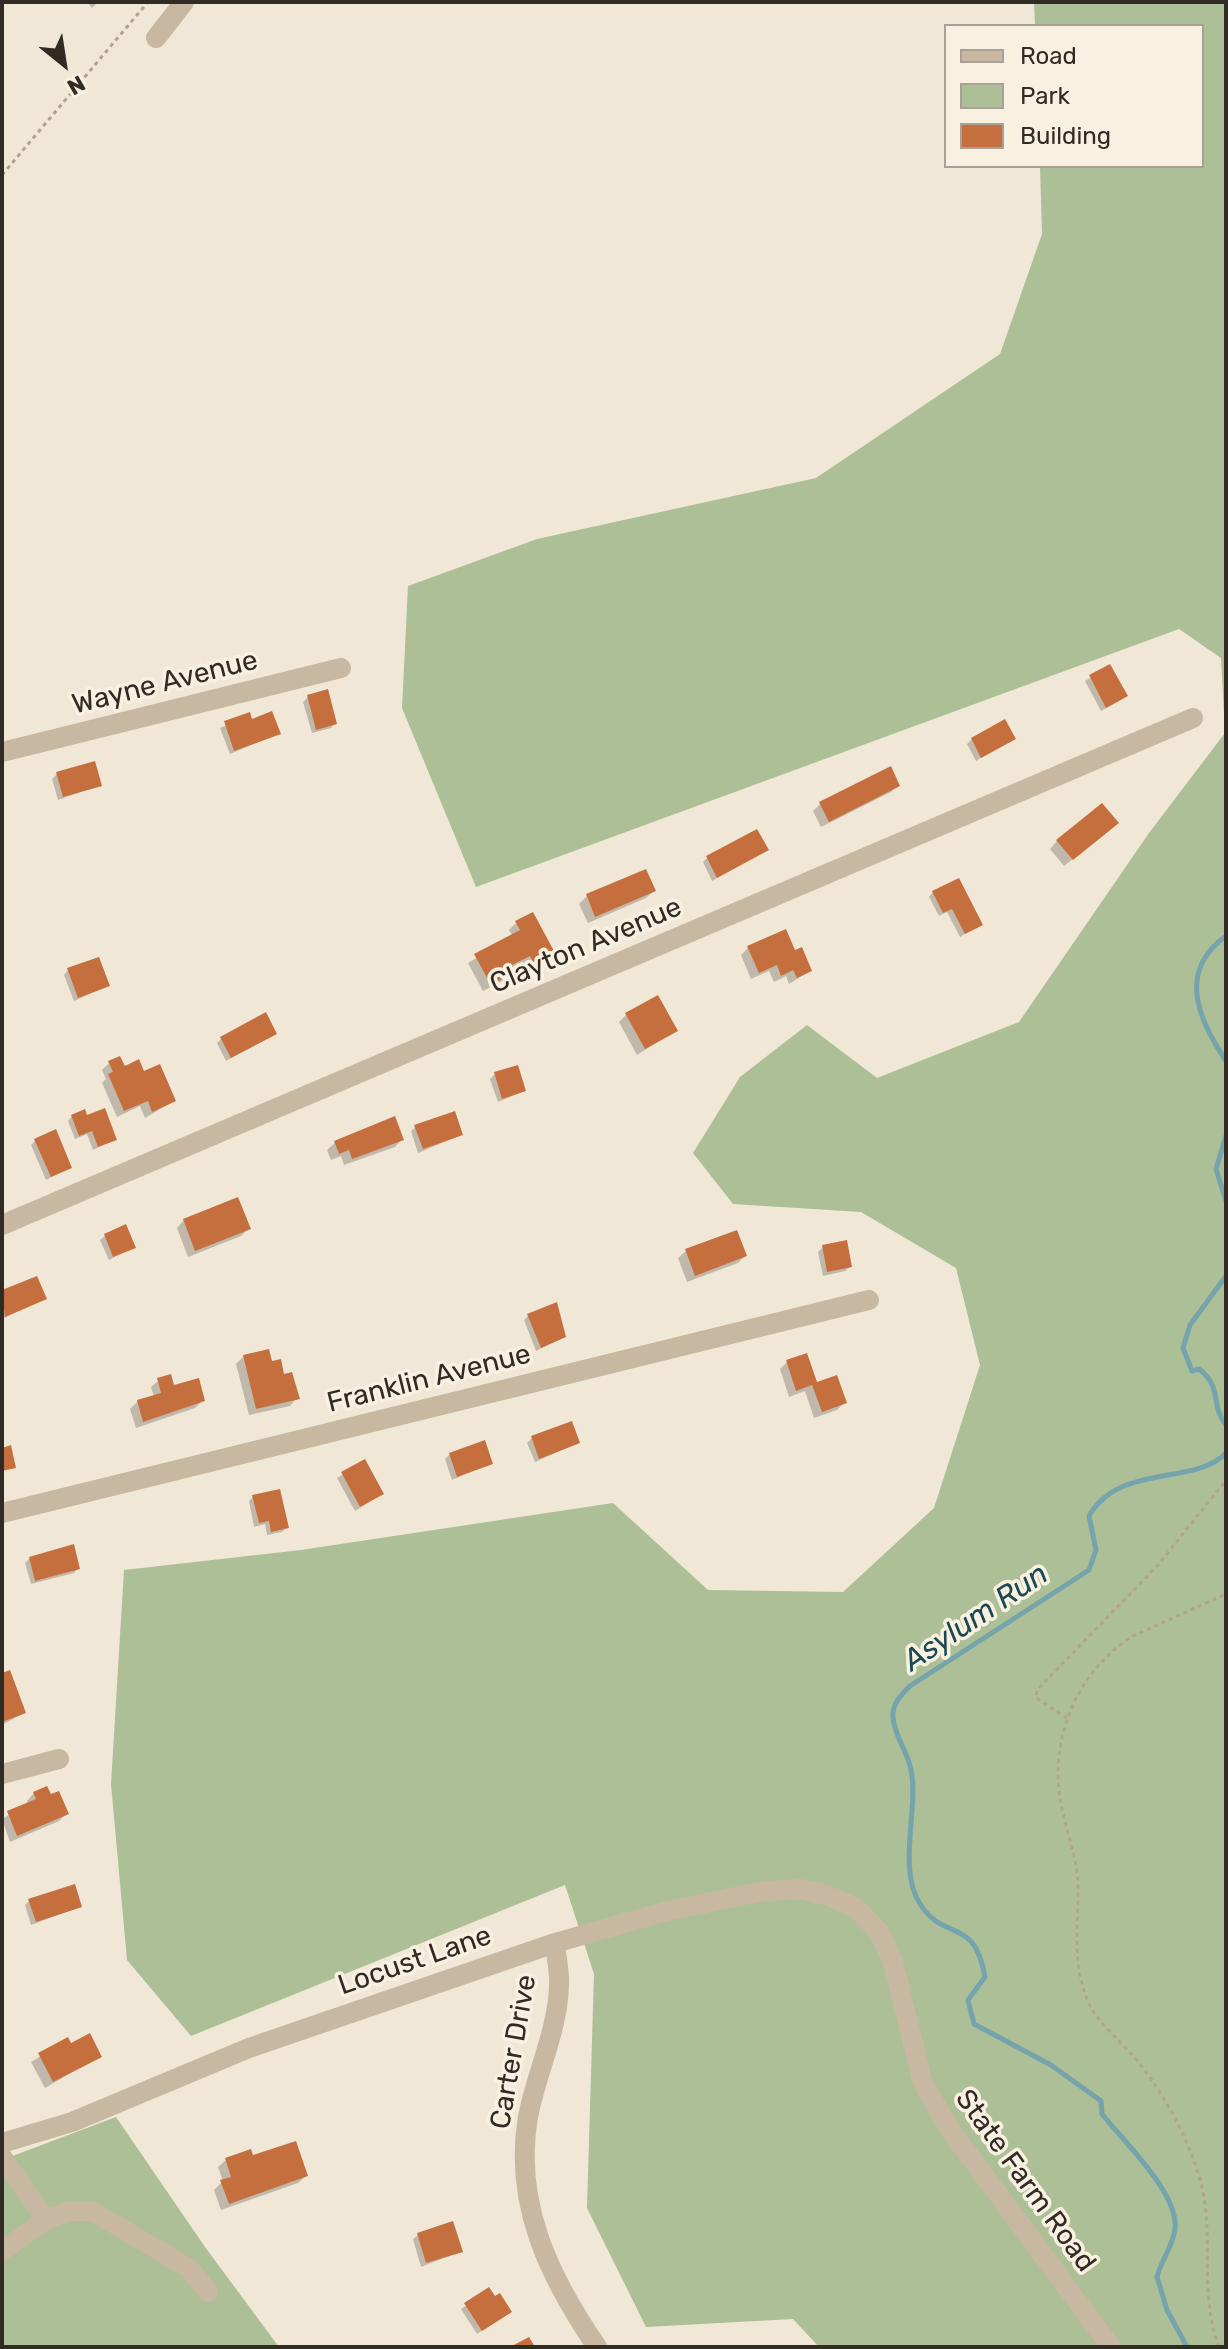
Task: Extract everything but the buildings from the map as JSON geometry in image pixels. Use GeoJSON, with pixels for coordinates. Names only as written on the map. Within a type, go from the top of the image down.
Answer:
{"type":"FeatureCollection","features":[{"type":"Feature","properties":{"kind":"street"},"geometry":{"type":"LineString","coordinates":[[156,38],[184,2]]}},
{"type":"Feature","properties":{"kind":"street","name":"Wayne Avenue"},"geometry":{"type":"LineString","coordinates":[[2,752],[341,668]]}},
{"type":"Feature","properties":{"kind":"street","name":"Clayton Avenue"},"geometry":{"type":"LineString","coordinates":[[2,1225],[1193,718]]}},
{"type":"Feature","properties":{"kind":"street","name":"Franklin Avenue"},"geometry":{"type":"LineString","coordinates":[[2,1513],[869,1300]]}},
{"type":"Feature","properties":{"kind":"street"},"geometry":{"type":"LineString","coordinates":[[2,1774],[59,1759]]}},
{"type":"Feature","properties":{"kind":"street","name":"Locust Lane"},"geometry":{"type":"LineString","coordinates":[[2,2143],[72,2122],[249,2048],[555,1943],[667,1911],[764,1891],[801,1889],[829,1896],[856,1908]]}},
{"type":"Feature","properties":{"kind":"street","name":"State Farm Road"},"geometry":{"type":"LineString","coordinates":[[856,1908],[879,1932],[893,1962],[923,2083],[949,2128],[1111,2347]]}},
{"type":"Feature","properties":{"kind":"street","name":"Carter Drive"},"geometry":{"type":"LineString","coordinates":[[555,1943],[559,1985],[528,2117],[525,2151],[527,2188],[533,2226],[545,2259],[568,2304],[597,2347]]}},
{"type":"Feature","properties":{"kind":"street"},"geometry":{"type":"LineString","coordinates":[[2,2157],[46,2220]]}},
{"type":"Feature","properties":{"kind":"street"},"geometry":{"type":"LineString","coordinates":[[2,2251],[46,2220],[68,2211],[92,2211],[190,2269],[208,2292]]}},
{"type":"Feature","properties":{"kind":"path"},"geometry":{"type":"LineString","coordinates":[[2,175],[148,2]]}},
{"type":"Feature","properties":{"kind":"path"},"geometry":{"type":"LineString","coordinates":[[1068,1719],[1036,1698],[1037,1690],[1158,1565],[1226,1480]]}},
{"type":"Feature","properties":{"kind":"path"},"geometry":{"type":"LineString","coordinates":[[1219,2347],[1206,2291],[1204,2203],[1200,2176],[1185,2137],[1148,2075],[1093,2011],[1083,1987],[1076,1939],[1076,1867],[1058,1780],[1060,1752],[1068,1719],[1084,1682],[1119,1645],[1226,1594]]}},
{"type":"Feature","properties":{"kind":"green space"},"geometry":{"type":"Polygon","coordinates":[[[1034,2],[1226,2],[1226,2347],[819,2347],[793,2319],[646,2327],[587,2208],[594,1974],[565,1885],[191,2036],[127,1960],[111,1784],[124,1570],[301,1550],[613,1503],[708,1590],[843,1592],[934,1508],[980,1365],[956,1268],[861,1212],[733,1204],[693,1153],[740,1077],[807,1025],[877,1078],[1019,1022],[1149,833],[1225,733],[1221,658],[1179,629],[476,887],[402,708],[408,586],[537,539],[816,478],[1000,354],[1042,234],[1040,168],[1204,168],[1204,24],[1035,24],[1034,2]]]}},
{"type":"Feature","properties":{"kind":"green space"},"geometry":{"type":"Polygon","coordinates":[[[116,2117],[205,2247],[279,2347],[2,2347],[2,2160],[116,2117]]]}},
{"type":"Feature","properties":{"kind":"waterway","name":"Asylum Run"},"geometry":{"type":"LineString","coordinates":[[1226,936],[1201,964],[1197,980],[1197,996],[1207,1029],[1226,1061]]}},
{"type":"Feature","properties":{"kind":"waterway","name":"Asylum Run"},"geometry":{"type":"LineString","coordinates":[[1226,1136],[1216,1169],[1226,1201]]}},
{"type":"Feature","properties":{"kind":"waterway","name":"Asylum Run"},"geometry":{"type":"LineString","coordinates":[[1226,1276],[1190,1325],[1183,1348],[1192,1371],[1199,1369],[1211,1383],[1218,1411],[1226,1425]]}},
{"type":"Feature","properties":{"kind":"waterway","name":"Asylum Run"},"geometry":{"type":"LineString","coordinates":[[1187,2347],[1167,2310],[1157,2277],[1175,2229],[1174,2215],[1159,2184],[1102,2114],[1101,2101],[1051,2065],[974,2024],[968,2000],[985,1977],[980,1958],[966,1937],[930,1916],[913,1889],[909,1856],[913,1785],[893,1712],[910,1686],[1089,1570],[1096,1550],[1089,1516],[1102,1499],[1137,1481],[1196,1469],[1226,1453]]}}]}
